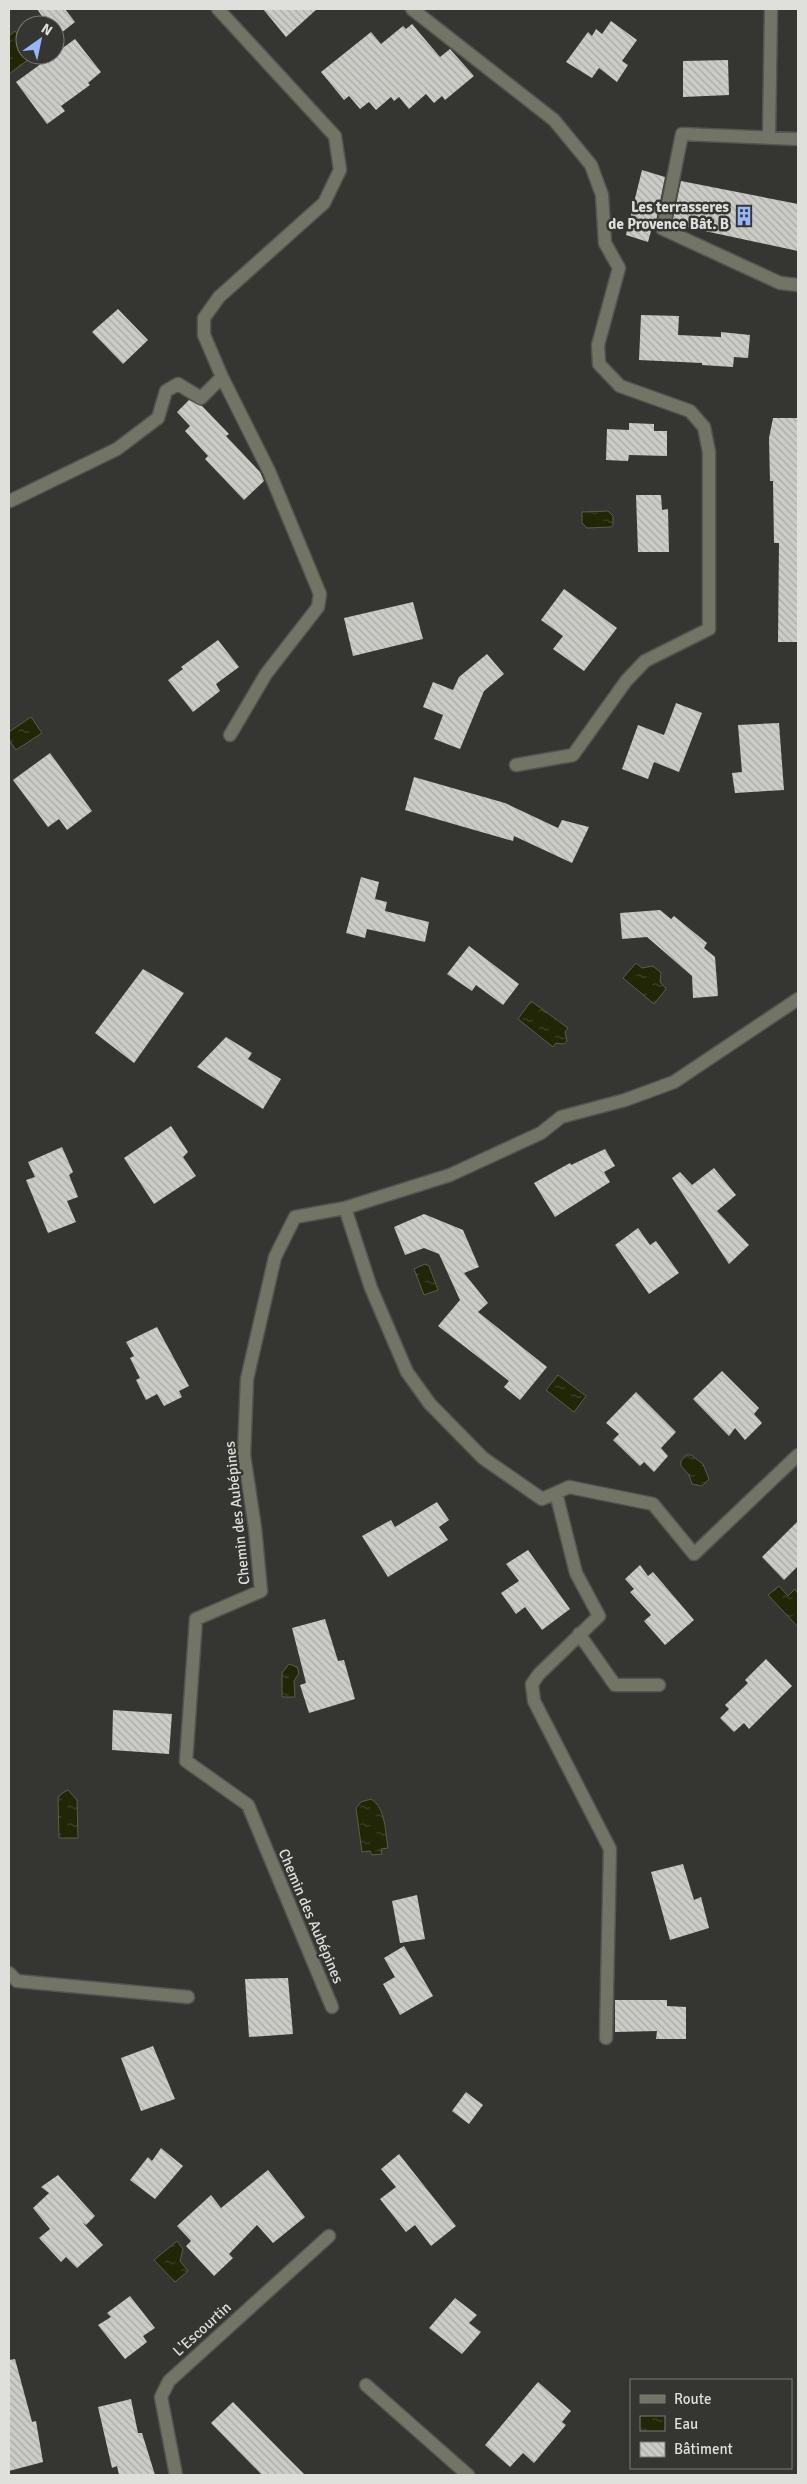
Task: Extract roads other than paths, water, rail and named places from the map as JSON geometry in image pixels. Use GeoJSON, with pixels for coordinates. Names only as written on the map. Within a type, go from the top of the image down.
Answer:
{"type":"FeatureCollection","features":[{"type":"Feature","properties":{"kind":"street"},"geometry":{"type":"LineString","coordinates":[[218,9],[335,136],[340,170],[324,203],[219,297],[204,318],[204,335],[269,471],[320,594],[318,607],[266,674],[230,735]]}},
{"type":"Feature","properties":{"kind":"street"},"geometry":{"type":"LineString","coordinates":[[412,9],[554,120],[591,165],[602,195],[605,243],[619,268],[598,344],[599,364],[620,386],[690,411],[704,426],[709,452],[709,629],[645,661],[626,681],[573,755],[516,765]]}},
{"type":"Feature","properties":{"kind":"street"},"geometry":{"type":"LineString","coordinates":[[769,137],[771,9]]}},
{"type":"Feature","properties":{"kind":"street"},"geometry":{"type":"LineString","coordinates":[[798,139],[682,134],[663,229],[780,283],[798,285]]}},
{"type":"Feature","properties":{"kind":"street"},"geometry":{"type":"LineString","coordinates":[[10,501],[117,449],[158,418],[166,391],[178,384],[201,398],[222,376]]}},
{"type":"Feature","properties":{"kind":"street","name":"Chemin des Aubépines"},"geometry":{"type":"LineString","coordinates":[[332,2007],[248,1805],[186,1761],[196,1619],[261,1591],[255,1528],[244,1455],[247,1379],[275,1257],[295,1217],[345,1208],[450,1175],[540,1133],[562,1117],[625,1100],[674,1082],[798,999]]}},
{"type":"Feature","properties":{"kind":"street"},"geometry":{"type":"LineString","coordinates":[[345,1208],[371,1288],[406,1372],[430,1404],[483,1458],[542,1499],[570,1487],[653,1504],[694,1554],[798,1455]]}},
{"type":"Feature","properties":{"kind":"street"},"geometry":{"type":"LineString","coordinates":[[556,1493],[576,1573],[599,1616],[538,1674],[532,1684],[534,1701],[610,1849],[606,2038]]}},
{"type":"Feature","properties":{"kind":"street"},"geometry":{"type":"LineString","coordinates":[[579,1634],[615,1685],[659,1685]]}},
{"type":"Feature","properties":{"kind":"street"},"geometry":{"type":"LineString","coordinates":[[9,1973],[17,1981],[188,1997]]}},
{"type":"Feature","properties":{"kind":"street","name":"L'Escourtin"},"geometry":{"type":"LineString","coordinates":[[176,2475],[161,2396],[169,2380],[329,2236]]}},
{"type":"Feature","properties":{"kind":"street"},"geometry":{"type":"LineString","coordinates":[[366,2385],[468,2475]]}},
{"type":"Feature","properties":{"kind":"water"},"geometry":{"type":"Polygon","coordinates":[[[15,31],[15,65],[21,65],[9,74],[9,36],[15,31]]]}},
{"type":"Feature","properties":{"kind":"water"},"geometry":{"type":"Polygon","coordinates":[[[608,511],[613,516],[613,525],[611,527],[587,528],[582,523],[582,512],[608,511]]]}},
{"type":"Feature","properties":{"kind":"water"},"geometry":{"type":"Polygon","coordinates":[[[31,717],[42,733],[16,750],[9,740],[9,732],[31,717]]]}},
{"type":"Feature","properties":{"kind":"water"},"geometry":{"type":"Polygon","coordinates":[[[636,963],[642,968],[653,966],[661,973],[660,982],[666,989],[654,1004],[623,978],[636,963]]]}},
{"type":"Feature","properties":{"kind":"water"},"geometry":{"type":"Polygon","coordinates":[[[531,1001],[568,1028],[565,1032],[567,1041],[564,1044],[556,1043],[553,1047],[518,1019],[531,1001]]]}},
{"type":"Feature","properties":{"kind":"water"},"geometry":{"type":"Polygon","coordinates":[[[425,1264],[429,1266],[438,1290],[424,1295],[414,1269],[425,1264]]]}},
{"type":"Feature","properties":{"kind":"water"},"geometry":{"type":"Polygon","coordinates":[[[558,1375],[586,1396],[574,1412],[546,1390],[558,1375]]]}},
{"type":"Feature","properties":{"kind":"water"},"geometry":{"type":"Polygon","coordinates":[[[686,1455],[691,1455],[703,1464],[709,1479],[702,1486],[692,1484],[689,1475],[681,1466],[681,1461],[686,1455]]]}},
{"type":"Feature","properties":{"kind":"water"},"geometry":{"type":"Polygon","coordinates":[[[779,1586],[788,1596],[795,1589],[798,1594],[798,1627],[768,1595],[779,1586]]]}},
{"type":"Feature","properties":{"kind":"water"},"geometry":{"type":"Polygon","coordinates":[[[289,1664],[297,1667],[299,1673],[294,1681],[295,1697],[282,1697],[282,1673],[289,1664]]]}},
{"type":"Feature","properties":{"kind":"water"},"geometry":{"type":"Polygon","coordinates":[[[68,1790],[77,1800],[78,1838],[59,1838],[58,1798],[68,1790]]]}},
{"type":"Feature","properties":{"kind":"water"},"geometry":{"type":"Polygon","coordinates":[[[371,1799],[380,1808],[384,1821],[388,1848],[381,1849],[382,1854],[372,1855],[370,1851],[362,1852],[356,1808],[361,1802],[371,1799]]]}},
{"type":"Feature","properties":{"kind":"water"},"geometry":{"type":"Polygon","coordinates":[[[177,2241],[183,2249],[180,2261],[188,2271],[175,2282],[154,2260],[177,2241]]]}},
{"type":"Feature","properties":{"kind":"place","name":"Les terrasseres de Provence Bât. B"},"geometry":{"type":"Point","coordinates":[744,216]}}]}
